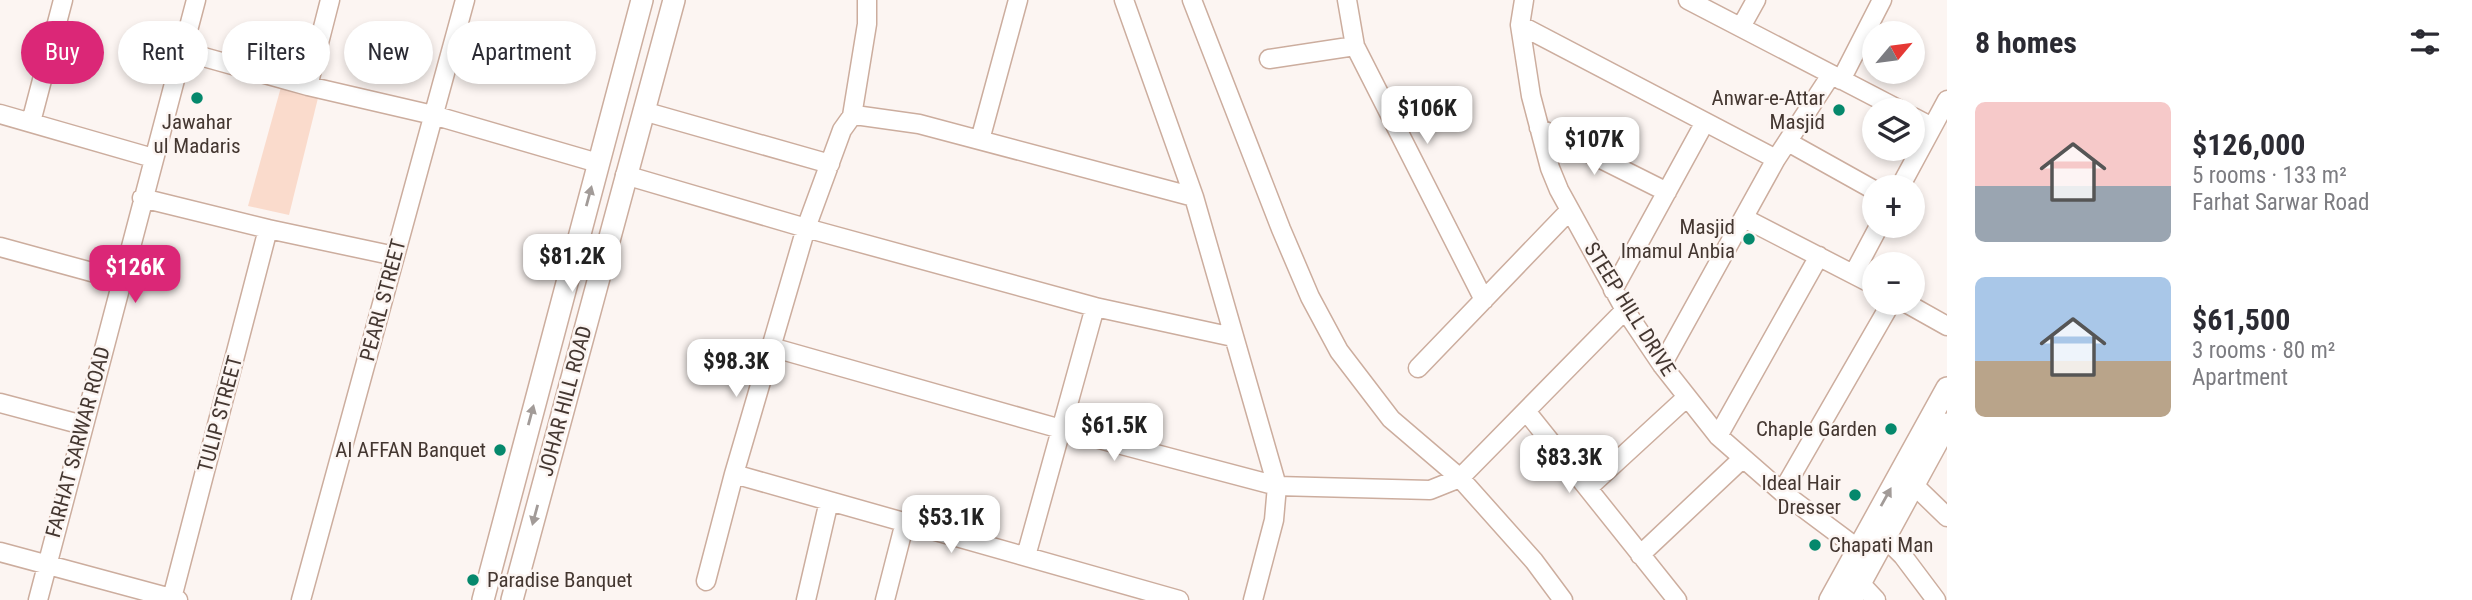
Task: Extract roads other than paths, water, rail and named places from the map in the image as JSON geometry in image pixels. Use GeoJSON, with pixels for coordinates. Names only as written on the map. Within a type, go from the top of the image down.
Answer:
{"type":"FeatureCollection","features":[{"type":"Feature","properties":{"kind":"street"},"geometry":{"type":"LineString","coordinates":[[31,122],[63,0]]}},
{"type":"Feature","properties":{"kind":"street","name":"FARHAT SARWAR ROAD"},"geometry":{"type":"LineString","coordinates":[[190,21],[196,0]]}},
{"type":"Feature","properties":{"kind":"street"},"geometry":{"type":"LineString","coordinates":[[308,86],[330,0]]}},
{"type":"Feature","properties":{"kind":"street","name":"PEARL STREET"},"geometry":{"type":"LineString","coordinates":[[301,600],[465,0]]}},
{"type":"Feature","properties":{"kind":"street","name":"JOHAR HILL ROAD"},"geometry":{"type":"LineString","coordinates":[[482,600],[642,0]]}},
{"type":"Feature","properties":{"kind":"street","name":"JOHAR HILL ROAD"},"geometry":{"type":"LineString","coordinates":[[512,600],[674,0]]}},
{"type":"Feature","properties":{"kind":"street"},"geometry":{"type":"LineString","coordinates":[[706,581],[734,474],[806,228],[842,131],[852,116],[867,24],[867,0]]}},
{"type":"Feature","properties":{"kind":"street"},"geometry":{"type":"LineString","coordinates":[[980,140],[1018,0]]}},
{"type":"Feature","properties":{"kind":"street"},"geometry":{"type":"LineString","coordinates":[[1124,0],[1194,197],[1277,486],[1274,520],[1253,600]]}},
{"type":"Feature","properties":{"kind":"street"},"geometry":{"type":"LineString","coordinates":[[1192,0],[1281,229],[1310,297],[1339,351],[1391,419],[1460,478],[1534,561],[1563,600]]}},
{"type":"Feature","properties":{"kind":"street"},"geometry":{"type":"LineString","coordinates":[[1347,0],[1354,46],[1484,300]]}},
{"type":"Feature","properties":{"kind":"street","name":"STEEP HILL DRIVE"},"geometry":{"type":"LineString","coordinates":[[1524,0],[1520,25],[1531,96],[1550,168],[1625,310],[1662,365],[1718,436],[1782,492],[1857,548]]}},
{"type":"Feature","properties":{"kind":"street"},"geometry":{"type":"LineString","coordinates":[[1688,0],[1877,98]]}},
{"type":"Feature","properties":{"kind":"street"},"geometry":{"type":"LineString","coordinates":[[1741,27],[1756,0]]}},
{"type":"Feature","properties":{"kind":"street"},"geometry":{"type":"LineString","coordinates":[[1662,365],[1776,159],[1836,77],[1882,0]]}},
{"type":"Feature","properties":{"kind":"street"},"geometry":{"type":"LineString","coordinates":[[1520,25],[1776,159]]}},
{"type":"Feature","properties":{"kind":"street"},"geometry":{"type":"LineString","coordinates":[[1269,59],[1354,46]]}},
{"type":"Feature","properties":{"kind":"street"},"geometry":{"type":"LineString","coordinates":[[208,58],[308,86],[433,115],[598,163]]}},
{"type":"Feature","properties":{"kind":"street","name":"FARHAT SARWAR ROAD"},"geometry":{"type":"LineString","coordinates":[[38,600],[173,84]]}},
{"type":"Feature","properties":{"kind":"street"},"geometry":{"type":"LineString","coordinates":[[1906,175],[1947,100]]}},
{"type":"Feature","properties":{"kind":"street"},"geometry":{"type":"LineString","coordinates":[[643,111],[830,164]]}},
{"type":"Feature","properties":{"kind":"street"},"geometry":{"type":"LineString","coordinates":[[0,114],[153,158]]}},
{"type":"Feature","properties":{"kind":"street"},"geometry":{"type":"LineString","coordinates":[[852,116],[919,124],[1194,197]]}},
{"type":"Feature","properties":{"kind":"street"},"geometry":{"type":"LineString","coordinates":[[1614,290],[1705,122]]}},
{"type":"Feature","properties":{"kind":"street"},"geometry":{"type":"LineString","coordinates":[[1925,123],[1932,127]]}},
{"type":"Feature","properties":{"kind":"street"},"geometry":{"type":"LineString","coordinates":[[1539,128],[1667,192]]}},
{"type":"Feature","properties":{"kind":"street"},"geometry":{"type":"LineString","coordinates":[[1788,142],[1862,183]]}},
{"type":"Feature","properties":{"kind":"street"},"geometry":{"type":"LineString","coordinates":[[625,175],[1095,307],[1233,337]]}},
{"type":"Feature","properties":{"kind":"street"},"geometry":{"type":"LineString","coordinates":[[142,198],[395,257]]}},
{"type":"Feature","properties":{"kind":"street"},"geometry":{"type":"LineString","coordinates":[[1418,369],[1570,210]]}},
{"type":"Feature","properties":{"kind":"street"},"geometry":{"type":"LineString","coordinates":[[1744,218],[1862,278]]}},
{"type":"Feature","properties":{"kind":"street","name":"TULIP STREET"},"geometry":{"type":"LineString","coordinates":[[175,599],[268,229]]}},
{"type":"Feature","properties":{"kind":"street"},"geometry":{"type":"LineString","coordinates":[[1854,273],[1873,238]]}},
{"type":"Feature","properties":{"kind":"street"},"geometry":{"type":"LineString","coordinates":[[0,247],[121,279]]}},
{"type":"Feature","properties":{"kind":"street"},"geometry":{"type":"LineString","coordinates":[[1718,436],[1819,256]]}},
{"type":"Feature","properties":{"kind":"street"},"geometry":{"type":"LineString","coordinates":[[1026,556],[1095,307]]}},
{"type":"Feature","properties":{"kind":"street"},"geometry":{"type":"LineString","coordinates":[[771,347],[1277,486],[1430,490],[1460,478],[1625,310]]}},
{"type":"Feature","properties":{"kind":"street"},"geometry":{"type":"LineString","coordinates":[[1925,314],[1947,326]]}},
{"type":"Feature","properties":{"kind":"street"},"geometry":{"type":"LineString","coordinates":[[1782,492],[1884,315]]}},
{"type":"Feature","properties":{"kind":"street"},"geometry":{"type":"LineString","coordinates":[[1830,600],[1947,388]]}},
{"type":"Feature","properties":{"kind":"street"},"geometry":{"type":"LineString","coordinates":[[1588,488],[1687,397]]}},
{"type":"Feature","properties":{"kind":"street"},"geometry":{"type":"LineString","coordinates":[[0,403],[83,425]]}},
{"type":"Feature","properties":{"kind":"street"},"geometry":{"type":"LineString","coordinates":[[1526,411],[1677,600]]}},
{"type":"Feature","properties":{"kind":"street"},"geometry":{"type":"LineString","coordinates":[[1876,600],[1856,592],[1945,433]]}},
{"type":"Feature","properties":{"kind":"street"},"geometry":{"type":"LineString","coordinates":[[1640,555],[1743,458]]}},
{"type":"Feature","properties":{"kind":"street"},"geometry":{"type":"LineString","coordinates":[[734,474],[1179,600]]}},
{"type":"Feature","properties":{"kind":"street"},"geometry":{"type":"LineString","coordinates":[[1914,485],[1947,517]]}},
{"type":"Feature","properties":{"kind":"street"},"geometry":{"type":"LineString","coordinates":[[806,600],[830,501]]}},
{"type":"Feature","properties":{"kind":"street"},"geometry":{"type":"LineString","coordinates":[[885,600],[905,522]]}},
{"type":"Feature","properties":{"kind":"street"},"geometry":{"type":"LineString","coordinates":[[1885,538],[1903,556],[1936,600]]}},
{"type":"Feature","properties":{"kind":"street"},"geometry":{"type":"LineString","coordinates":[[0,552],[175,599]]}},
{"type":"Feature","properties":{"kind":"place","name":"Jawahar ul Madaris"},"geometry":{"type":"Point","coordinates":[197,98]}},
{"type":"Feature","properties":{"kind":"place","name":"Anwar-e-Attar Masjid"},"geometry":{"type":"Point","coordinates":[1839,110]}},
{"type":"Feature","properties":{"kind":"place","name":"Masjid Imamul Anbia"},"geometry":{"type":"Point","coordinates":[1749,239]}},
{"type":"Feature","properties":{"kind":"place","name":"Chaple Garden"},"geometry":{"type":"Point","coordinates":[1891,429]}},
{"type":"Feature","properties":{"kind":"place","name":"Al AFFAN Banquet"},"geometry":{"type":"Point","coordinates":[500,450]}},
{"type":"Feature","properties":{"kind":"place","name":"Ideal Hair Dresser"},"geometry":{"type":"Point","coordinates":[1855,495]}},
{"type":"Feature","properties":{"kind":"place","name":"Chapati Man"},"geometry":{"type":"Point","coordinates":[1815,545]}},
{"type":"Feature","properties":{"kind":"place","name":"Paradise Banquet"},"geometry":{"type":"Point","coordinates":[473,580]}}]}
